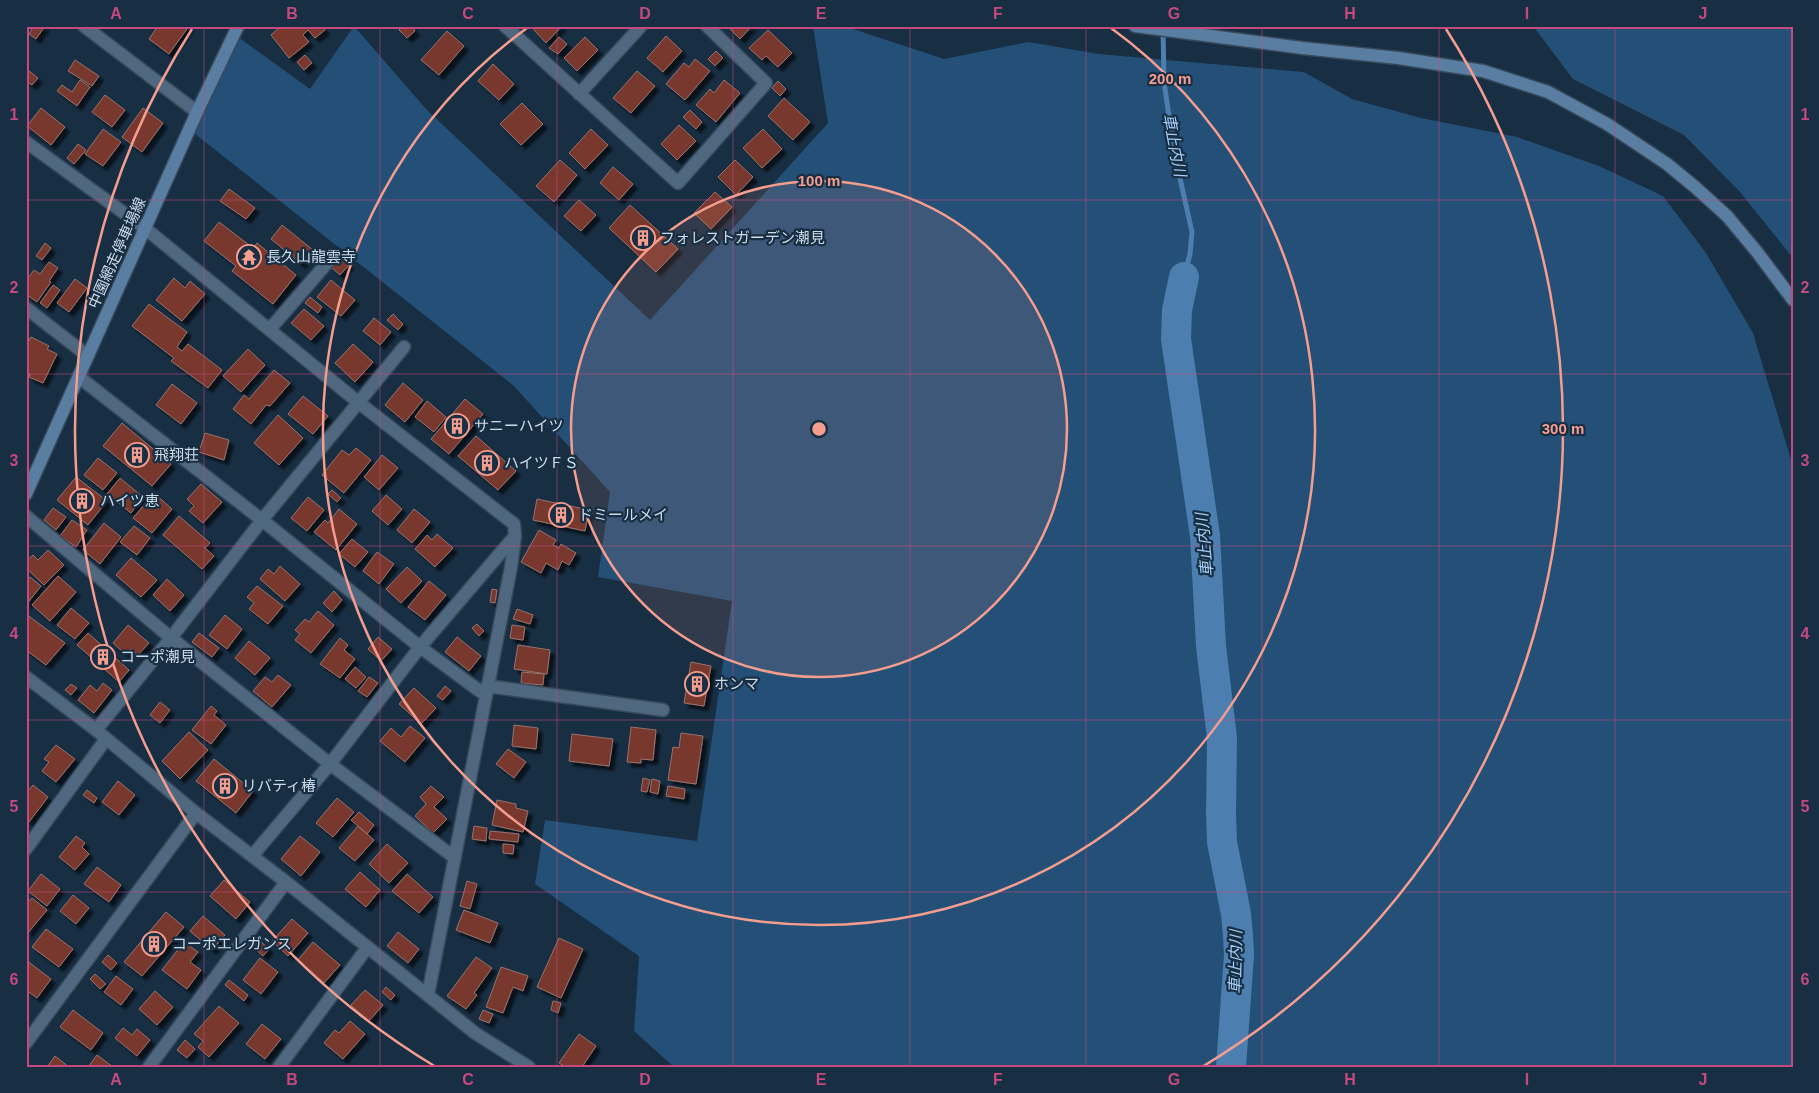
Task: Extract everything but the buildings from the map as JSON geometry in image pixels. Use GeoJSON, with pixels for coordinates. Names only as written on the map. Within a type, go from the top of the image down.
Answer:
{"type":"FeatureCollection","features":[{"type":"Feature","properties":{"kind":"street"},"geometry":{"type":"LineString","coordinates":[[84,26],[197,112]]}},
{"type":"Feature","properties":{"kind":"street","name":"中園網走停車場線"},"geometry":{"type":"LineString","coordinates":[[26,494],[197,112],[238,26]]}},
{"type":"Feature","properties":{"kind":"street"},"geometry":{"type":"LineString","coordinates":[[505,26],[678,183],[766,82],[707,26]]}},
{"type":"Feature","properties":{"kind":"street"},"geometry":{"type":"LineString","coordinates":[[579,94],[641,26]]}},
{"type":"Feature","properties":{"kind":"street"},"geometry":{"type":"LineString","coordinates":[[1135,26],[1302,48],[1398,58],[1483,71],[1548,92],[1606,124],[1667,164],[1727,216],[1793,300]]}},
{"type":"Feature","properties":{"kind":"street"},"geometry":{"type":"LineString","coordinates":[[26,142],[146,229],[358,402],[514,524],[515,536],[511,567],[428,995]]}},
{"type":"Feature","properties":{"kind":"street"},"geometry":{"type":"LineString","coordinates":[[270,329],[333,256]]}},
{"type":"Feature","properties":{"kind":"street"},"geometry":{"type":"LineString","coordinates":[[26,308],[88,356]]}},
{"type":"Feature","properties":{"kind":"street"},"geometry":{"type":"LineString","coordinates":[[96,730],[171,638],[262,520],[404,346]]}},
{"type":"Feature","properties":{"kind":"street"},"geometry":{"type":"LineString","coordinates":[[78,377],[262,520],[420,648],[486,691],[663,710]]}},
{"type":"Feature","properties":{"kind":"street"},"geometry":{"type":"LineString","coordinates":[[26,516],[171,638],[330,764],[455,858]]}},
{"type":"Feature","properties":{"kind":"street"},"geometry":{"type":"LineString","coordinates":[[252,856],[330,764],[420,648],[515,536]]}},
{"type":"Feature","properties":{"kind":"street"},"geometry":{"type":"LineString","coordinates":[[26,677],[96,730],[196,813],[475,1032],[529,1067]]}},
{"type":"Feature","properties":{"kind":"street"},"geometry":{"type":"LineString","coordinates":[[26,849],[106,739]]}},
{"type":"Feature","properties":{"kind":"street"},"geometry":{"type":"LineString","coordinates":[[26,1043],[196,813]]}},
{"type":"Feature","properties":{"kind":"street"},"geometry":{"type":"LineString","coordinates":[[149,1067],[286,882]]}},
{"type":"Feature","properties":{"kind":"street"},"geometry":{"type":"LineString","coordinates":[[279,1067],[367,948]]}},
{"type":"Feature","properties":{"kind":"shaded area"},"geometry":{"type":"Polygon","coordinates":[[[354,26],[426,109],[650,320],[828,123],[813,26],[844,26],[944,59],[1028,42],[1099,54],[1304,72],[1352,99],[1421,118],[1517,137],[1599,166],[1663,196],[1706,253],[1753,333],[1793,466],[1793,1067],[674,1067],[634,1031],[639,956],[535,884],[545,820],[697,841],[732,601],[598,577],[610,492],[513,385],[190,130],[234,34],[310,89],[354,26]]]}},
{"type":"Feature","properties":{"kind":"shaded area"},"geometry":{"type":"Polygon","coordinates":[[[1533,26],[1793,26],[1793,258],[1740,192],[1684,135],[1573,79],[1533,26]]]}},
{"type":"Feature","properties":{"kind":"waterway","name":"車止内川"},"geometry":{"type":"LineString","coordinates":[[1163,29],[1164,82],[1175,156],[1192,232],[1190,254],[1184,277]]}},
{"type":"Feature","properties":{"kind":"waterway","name":"車止内川"},"geometry":{"type":"LineString","coordinates":[[1184,277],[1177,310],[1176,339],[1205,536],[1211,646],[1222,738],[1222,842],[1236,914],[1238,935],[1239,955],[1231,1067]]}},
{"type":"Feature","properties":{"kind":"place","name":"フォレストガーデン潮見"},"geometry":{"type":"Point","coordinates":[643,238]}},
{"type":"Feature","properties":{"kind":"place","name":"長久山龍雲寺"},"geometry":{"type":"Point","coordinates":[249,257]}},
{"type":"Feature","properties":{"kind":"place","name":"サニーハイツ"},"geometry":{"type":"Point","coordinates":[457,426]}},
{"type":"Feature","properties":{"kind":"place","name":"飛翔荘"},"geometry":{"type":"Point","coordinates":[137,455]}},
{"type":"Feature","properties":{"kind":"place","name":"ハイツＦＳ"},"geometry":{"type":"Point","coordinates":[487,463]}},
{"type":"Feature","properties":{"kind":"place","name":"ハイツ恵"},"geometry":{"type":"Point","coordinates":[82,501]}},
{"type":"Feature","properties":{"kind":"place","name":"ドミールメイ"},"geometry":{"type":"Point","coordinates":[561,515]}},
{"type":"Feature","properties":{"kind":"place","name":"コーポ潮見"},"geometry":{"type":"Point","coordinates":[103,657]}},
{"type":"Feature","properties":{"kind":"place","name":"ホンマ"},"geometry":{"type":"Point","coordinates":[697,684]}},
{"type":"Feature","properties":{"kind":"place","name":"リバティ椿"},"geometry":{"type":"Point","coordinates":[225,786]}},
{"type":"Feature","properties":{"kind":"place","name":"コーポエレガンス"},"geometry":{"type":"Point","coordinates":[154,944]}}]}
